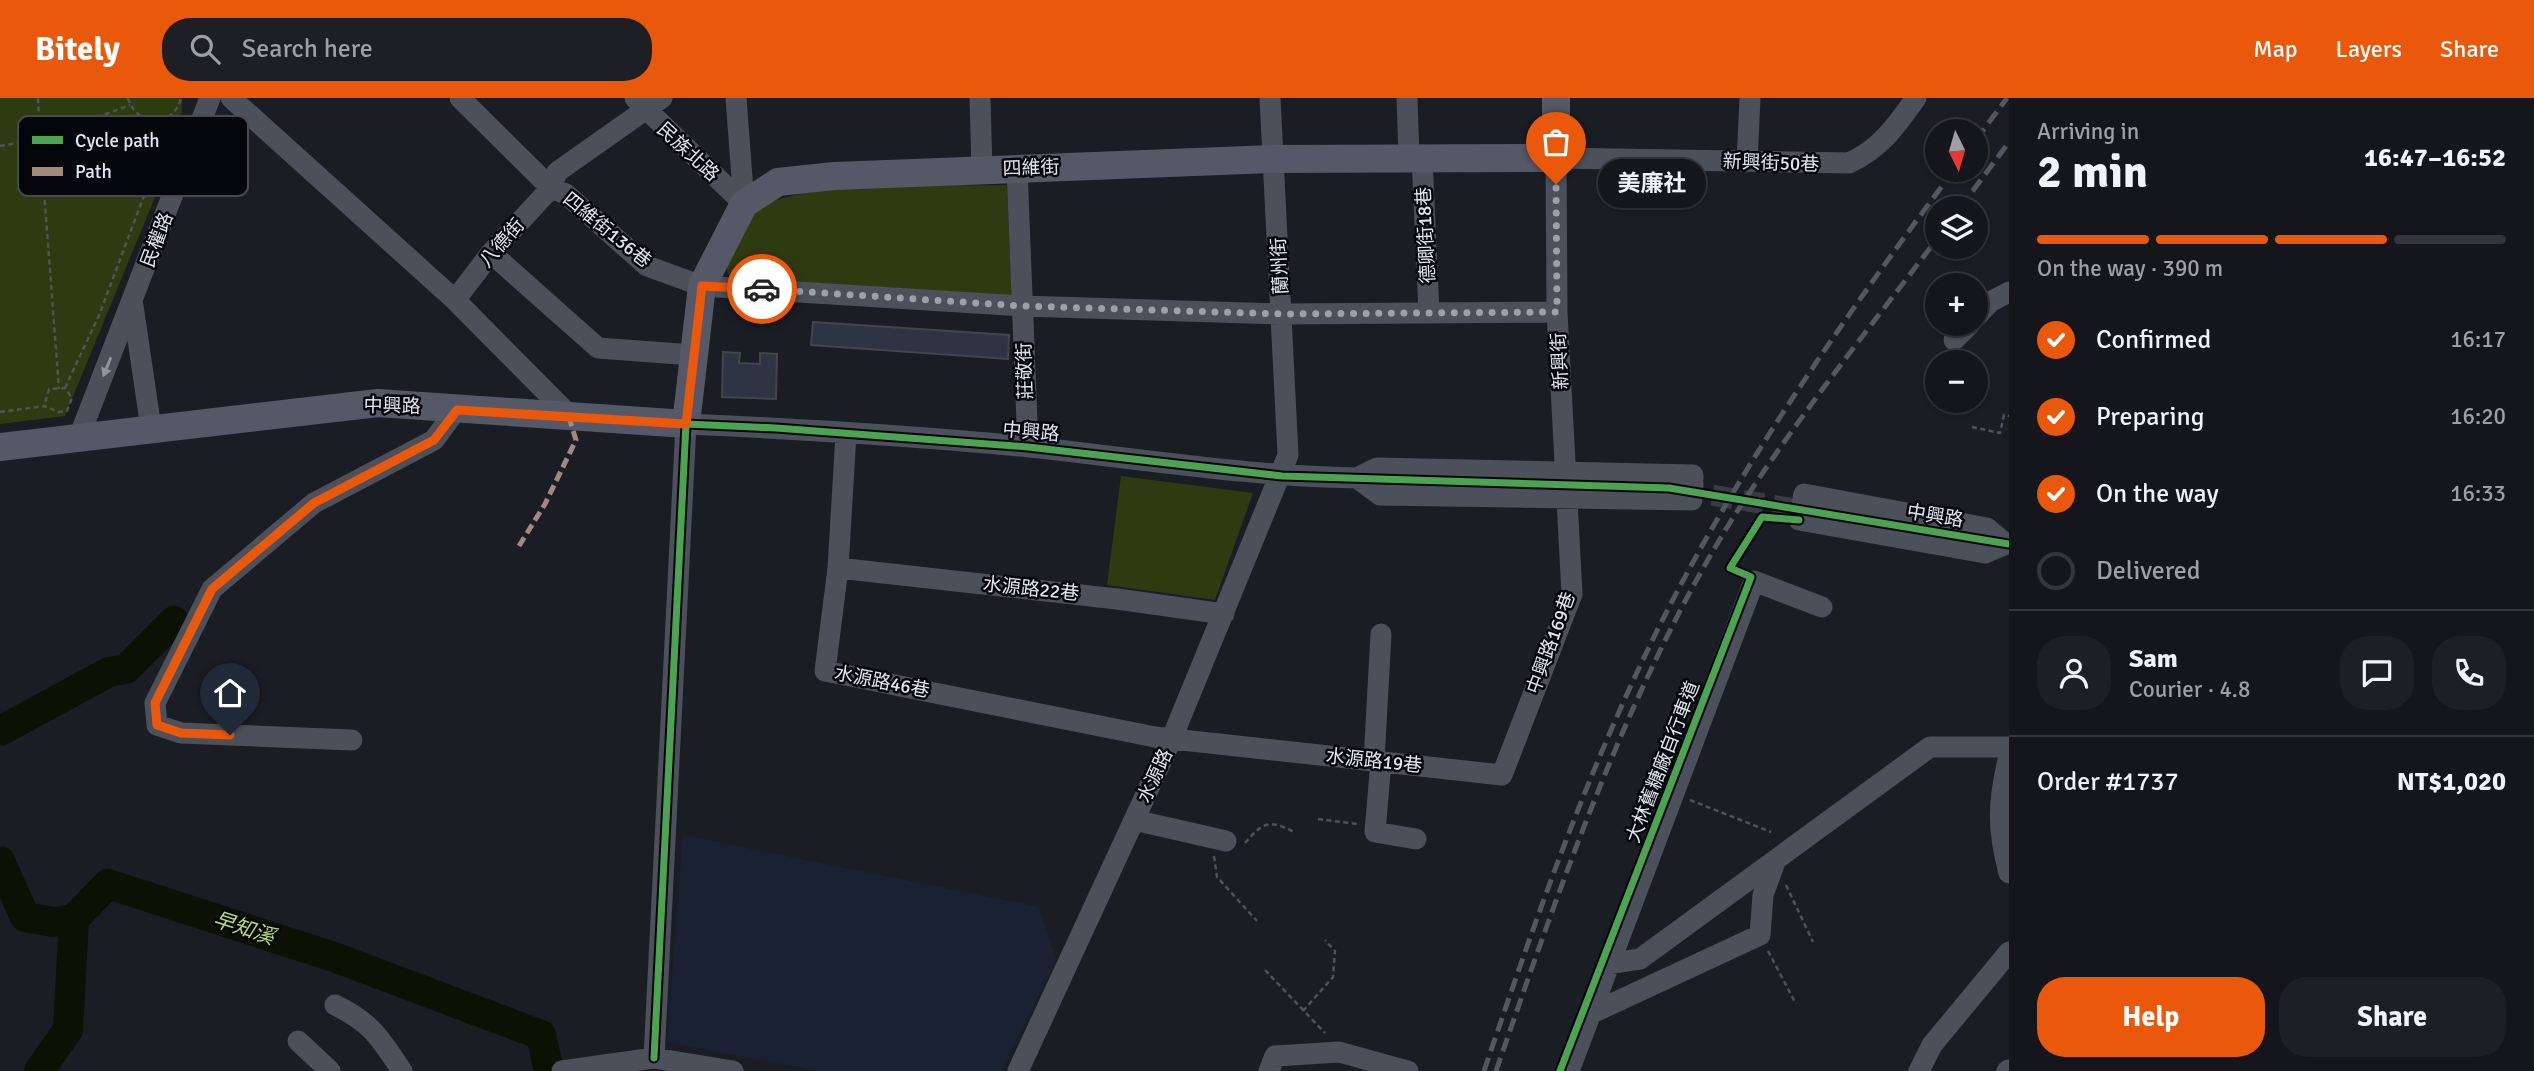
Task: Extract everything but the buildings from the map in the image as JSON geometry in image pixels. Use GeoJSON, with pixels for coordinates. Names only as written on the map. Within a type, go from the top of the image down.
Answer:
{"type":"FeatureCollection","features":[{"type":"Feature","properties":{"kind":"main road","name":"新興街"},"geometry":{"type":"LineString","coordinates":[[1556,98],[1556,158]]}},
{"type":"Feature","properties":{"kind":"main road","name":"四維街"},"geometry":{"type":"LineString","coordinates":[[686,424],[702,286],[744,204],[778,182],[834,176],[1274,159],[1556,158]]}},
{"type":"Feature","properties":{"kind":"main road","name":"中興路"},"geometry":{"type":"LineString","coordinates":[[0,447],[378,402],[457,410],[568,414],[686,424]]}},
{"type":"Feature","properties":{"kind":"street","name":"民權路"},"geometry":{"type":"LineString","coordinates":[[203,116],[210,98]]}},
{"type":"Feature","properties":{"kind":"street"},"geometry":{"type":"LineString","coordinates":[[230,98],[455,300],[568,414]]}},
{"type":"Feature","properties":{"kind":"street"},"geometry":{"type":"LineString","coordinates":[[736,98],[744,204]]}},
{"type":"Feature","properties":{"kind":"street"},"geometry":{"type":"LineString","coordinates":[[980,98],[982,170]]}},
{"type":"Feature","properties":{"kind":"street","name":"蘭州街"},"geometry":{"type":"LineString","coordinates":[[1270,98],[1288,455],[1282,475]]}},
{"type":"Feature","properties":{"kind":"street","name":"德卿街18巷"},"geometry":{"type":"LineString","coordinates":[[1407,98],[1429,313]]}},
{"type":"Feature","properties":{"kind":"street"},"geometry":{"type":"LineString","coordinates":[[1747,162],[1750,98]]}},
{"type":"Feature","properties":{"kind":"street","name":"新興街50巷"},"geometry":{"type":"LineString","coordinates":[[1556,158],[1849,163],[1870,153],[1887,138],[1915,98]]}},
{"type":"Feature","properties":{"kind":"street"},"geometry":{"type":"LineString","coordinates":[[470,101],[551,188]]}},
{"type":"Feature","properties":{"kind":"street","name":"八德街"},"geometry":{"type":"LineString","coordinates":[[455,300],[491,253],[551,188],[557,172],[647,102]]}},
{"type":"Feature","properties":{"kind":"street","name":"民族北路"},"geometry":{"type":"LineString","coordinates":[[647,102],[744,204]]}},
{"type":"Feature","properties":{"kind":"street","name":"新興街"},"geometry":{"type":"LineString","coordinates":[[1556,158],[1557,312],[1568,497]]}},
{"type":"Feature","properties":{"kind":"street","name":"莊敬街"},"geometry":{"type":"LineString","coordinates":[[1017,169],[1028,447]]}},
{"type":"Feature","properties":{"kind":"street","name":"四維街136巷"},"geometry":{"type":"LineString","coordinates":[[551,188],[566,194],[647,266],[702,286],[1023,306],[1282,314],[1557,312]]}},
{"type":"Feature","properties":{"kind":"street","name":"民權路"},"geometry":{"type":"LineString","coordinates":[[79,437],[173,196]]}},
{"type":"Feature","properties":{"kind":"street"},"geometry":{"type":"LineString","coordinates":[[491,253],[598,348],[693,355]]}},
{"type":"Feature","properties":{"kind":"street"},"geometry":{"type":"LineString","coordinates":[[1988,304],[2009,292]]}},
{"type":"Feature","properties":{"kind":"street","name":"民權路"},"geometry":{"type":"LineString","coordinates":[[133,304],[151,428]]}},
{"type":"Feature","properties":{"kind":"street"},"geometry":{"type":"LineString","coordinates":[[1954,340],[1958,336]]}},
{"type":"Feature","properties":{"kind":"street"},"geometry":{"type":"LineString","coordinates":[[352,740],[181,733],[157,725],[155,703],[212,589],[314,503],[434,440],[457,410]]}},
{"type":"Feature","properties":{"kind":"street"},"geometry":{"type":"LineString","coordinates":[[654,1058],[686,424]]}},
{"type":"Feature","properties":{"kind":"street","name":"中興路"},"geometry":{"type":"LineString","coordinates":[[686,424],[1028,447],[1282,475],[1365,478]]}},
{"type":"Feature","properties":{"kind":"street","name":"水源路46巷"},"geometry":{"type":"LineString","coordinates":[[846,434],[838,568],[825,671],[1172,738]]}},
{"type":"Feature","properties":{"kind":"street"},"geometry":{"type":"LineString","coordinates":[[1377,468],[1566,471],[1693,475],[1692,500],[1380,495],[1365,478],[1377,468]]}},
{"type":"Feature","properties":{"kind":"street","name":"水源路"},"geometry":{"type":"LineString","coordinates":[[1017,1071],[1172,738],[1282,475]]}},
{"type":"Feature","properties":{"kind":"street"},"geometry":{"type":"LineString","coordinates":[[1804,494],[1987,528],[2008,544],[1985,553],[1799,520],[1804,494]]}},
{"type":"Feature","properties":{"kind":"street","name":"中興路169巷"},"geometry":{"type":"LineString","coordinates":[[1529,705],[1572,594],[1568,497]]}},
{"type":"Feature","properties":{"kind":"street","name":"中興路"},"geometry":{"type":"LineString","coordinates":[[1856,519],[2008,544]]}},
{"type":"Feature","properties":{"kind":"street","name":"水源路22巷"},"geometry":{"type":"LineString","coordinates":[[838,568],[1117,598],[1224,614]]}},
{"type":"Feature","properties":{"kind":"street"},"geometry":{"type":"LineString","coordinates":[[1569,1071],[1607,964],[1754,581],[1822,607]]}},
{"type":"Feature","properties":{"kind":"street"},"geometry":{"type":"LineString","coordinates":[[1381,634],[1375,832],[1416,839]]}},
{"type":"Feature","properties":{"kind":"street","name":"水源路19巷"},"geometry":{"type":"LineString","coordinates":[[1172,738],[1502,775],[1529,705]]}},
{"type":"Feature","properties":{"kind":"street"},"geometry":{"type":"LineString","coordinates":[[1607,964],[1640,959],[1930,747],[2009,747]]}},
{"type":"Feature","properties":{"kind":"street"},"geometry":{"type":"LineString","coordinates":[[2009,756],[1999,797],[2002,848],[2009,873]]}},
{"type":"Feature","properties":{"kind":"street"},"geometry":{"type":"LineString","coordinates":[[1134,820],[1226,841]]}},
{"type":"Feature","properties":{"kind":"street"},"geometry":{"type":"LineString","coordinates":[[1590,1014],[1760,935],[1763,895],[1776,862]]}},
{"type":"Feature","properties":{"kind":"street"},"geometry":{"type":"LineString","coordinates":[[1919,1071],[1931,1045],[2009,952]]}},
{"type":"Feature","properties":{"kind":"street"},"geometry":{"type":"LineString","coordinates":[[335,1005],[362,1018],[377,1034],[402,1071]]}},
{"type":"Feature","properties":{"kind":"street"},"geometry":{"type":"LineString","coordinates":[[298,1041],[330,1071]]}},
{"type":"Feature","properties":{"kind":"street"},"geometry":{"type":"LineString","coordinates":[[1269,1071],[1275,1056],[1330,1051],[1408,1071]]}},
{"type":"Feature","properties":{"kind":"street"},"geometry":{"type":"LineString","coordinates":[[570,1070],[654,1058],[733,1071]]}},
{"type":"Feature","properties":{"kind":"path"},"geometry":{"type":"LineString","coordinates":[[38,98],[39,116]]}},
{"type":"Feature","properties":{"kind":"path"},"geometry":{"type":"LineString","coordinates":[[128,98],[130,105],[140,116]]}},
{"type":"Feature","properties":{"kind":"path"},"geometry":{"type":"LineString","coordinates":[[174,116],[181,98]]}},
{"type":"Feature","properties":{"kind":"path"},"geometry":{"type":"LineString","coordinates":[[101,116],[130,105]]}},
{"type":"Feature","properties":{"kind":"path"},"geometry":{"type":"LineString","coordinates":[[171,116],[175,113]]}},
{"type":"Feature","properties":{"kind":"path"},"geometry":{"type":"LineString","coordinates":[[0,146],[18,143]]}},
{"type":"Feature","properties":{"kind":"path"},"geometry":{"type":"LineString","coordinates":[[44,196],[59,388]]}},
{"type":"Feature","properties":{"kind":"path"},"geometry":{"type":"LineString","coordinates":[[65,388],[100,313],[144,196]]}},
{"type":"Feature","properties":{"kind":"path"},"geometry":{"type":"LineString","coordinates":[[44,406],[49,389],[65,388]]}},
{"type":"Feature","properties":{"kind":"path"},"geometry":{"type":"LineString","coordinates":[[0,412],[44,406],[60,412],[67,411],[72,398],[65,388]]}},
{"type":"Feature","properties":{"kind":"path"},"geometry":{"type":"LineString","coordinates":[[1972,427],[2000,433],[2004,415],[2009,416]]}},
{"type":"Feature","properties":{"kind":"path"},"geometry":{"type":"LineString","coordinates":[[1673,793],[1771,832]]}},
{"type":"Feature","properties":{"kind":"path"},"geometry":{"type":"LineString","coordinates":[[1318,819],[1374,826]]}},
{"type":"Feature","properties":{"kind":"path"},"geometry":{"type":"LineString","coordinates":[[1257,922],[1217,877],[1214,847],[1226,841],[1246,843],[1260,825],[1272,824],[1294,832]]}},
{"type":"Feature","properties":{"kind":"path"},"geometry":{"type":"LineString","coordinates":[[1776,862],[1813,943]]}},
{"type":"Feature","properties":{"kind":"path"},"geometry":{"type":"LineString","coordinates":[[1760,935],[1796,1004]]}},
{"type":"Feature","properties":{"kind":"path"},"geometry":{"type":"LineString","coordinates":[[1303,1011],[1333,977],[1335,951],[1325,940]]}},
{"type":"Feature","properties":{"kind":"path"},"geometry":{"type":"LineString","coordinates":[[1265,970],[1332,1040],[1330,1051]]}},
{"type":"Feature","properties":{"kind":"shaded area"},"geometry":{"type":"Polygon","coordinates":[[[683,835],[1039,907],[1057,959],[1001,1071],[817,1071],[667,1042],[683,835]]]}},
{"type":"Feature","properties":{"kind":"green space"},"geometry":{"type":"Polygon","coordinates":[[[0,98],[182,98],[182,116],[18,116],[18,196],[155,196],[65,416],[0,424],[0,98]]]}},
{"type":"Feature","properties":{"kind":"green space"},"geometry":{"type":"Polygon","coordinates":[[[1007,185],[1012,300],[741,282],[728,274],[725,260],[744,223],[752,213],[772,202],[800,194],[835,189],[1007,185]]]}},
{"type":"Feature","properties":{"kind":"green space"},"geometry":{"type":"Polygon","coordinates":[[[1121,476],[1253,493],[1215,600],[1107,585],[1121,476]]]}},
{"type":"Feature","properties":{"kind":"waterway"},"geometry":{"type":"LineString","coordinates":[[0,731],[109,672],[126,669],[174,621]]}},
{"type":"Feature","properties":{"kind":"waterway"},"geometry":{"type":"LineString","coordinates":[[0,861],[25,917],[53,922],[74,919]]}},
{"type":"Feature","properties":{"kind":"waterway","name":"早知溪"},"geometry":{"type":"LineString","coordinates":[[39,1071],[68,1030],[74,919],[108,884],[334,957],[541,1035],[549,1071]]}},
{"type":"Feature","properties":{"kind":"tunnel"},"geometry":{"type":"LineString","coordinates":[[1372,478],[1669,488],[1856,519]]}},
{"type":"Feature","properties":{"kind":"railway"},"geometry":{"type":"LineString","coordinates":[[1988,124],[2007,98]]}},
{"type":"Feature","properties":{"kind":"railway"},"geometry":{"type":"LineString","coordinates":[[1969,196],[2009,142]]}},
{"type":"Feature","properties":{"kind":"railway"},"geometry":{"type":"LineString","coordinates":[[1484,1071],[1583,797],[1629,690],[1685,576],[1793,397],[1945,182]]}},
{"type":"Feature","properties":{"kind":"railway"},"geometry":{"type":"LineString","coordinates":[[1496,1071],[1599,789],[1628,719],[1694,584],[1731,521],[1780,449],[1925,255]]}},
{"type":"Feature","properties":{"kind":"marked path"},"geometry":{"type":"LineString","coordinates":[[519,546],[545,504],[576,440],[568,414]]}},
{"type":"Feature","properties":{"kind":"cycle path"},"geometry":{"type":"LineString","coordinates":[[654,1058],[686,424],[1028,447],[1282,476],[1669,488],[2009,544]]}},
{"type":"Feature","properties":{"kind":"cycle path","name":"大林舊糖廠自行車道"},"geometry":{"type":"LineString","coordinates":[[1560,1071],[1751,577],[1730,568],[1762,517],[1799,520]]}},
{"type":"Feature","properties":{"kind":"way so far"},"geometry":{"type":"LineString","coordinates":[[762,289],[1023,306],[1282,314],[1557,312],[1556,184]]}},
{"type":"Feature","properties":{"kind":"place","name":"美廉社"},"geometry":{"type":"Point","coordinates":[1556,184]}},
{"type":"Feature","properties":{"kind":"route"},"geometry":{"type":"LineString","coordinates":[[230,735],[181,733],[157,725],[155,703],[212,589],[314,503],[434,440],[457,410],[568,414],[686,424],[702,286],[762,289]]}}]}
